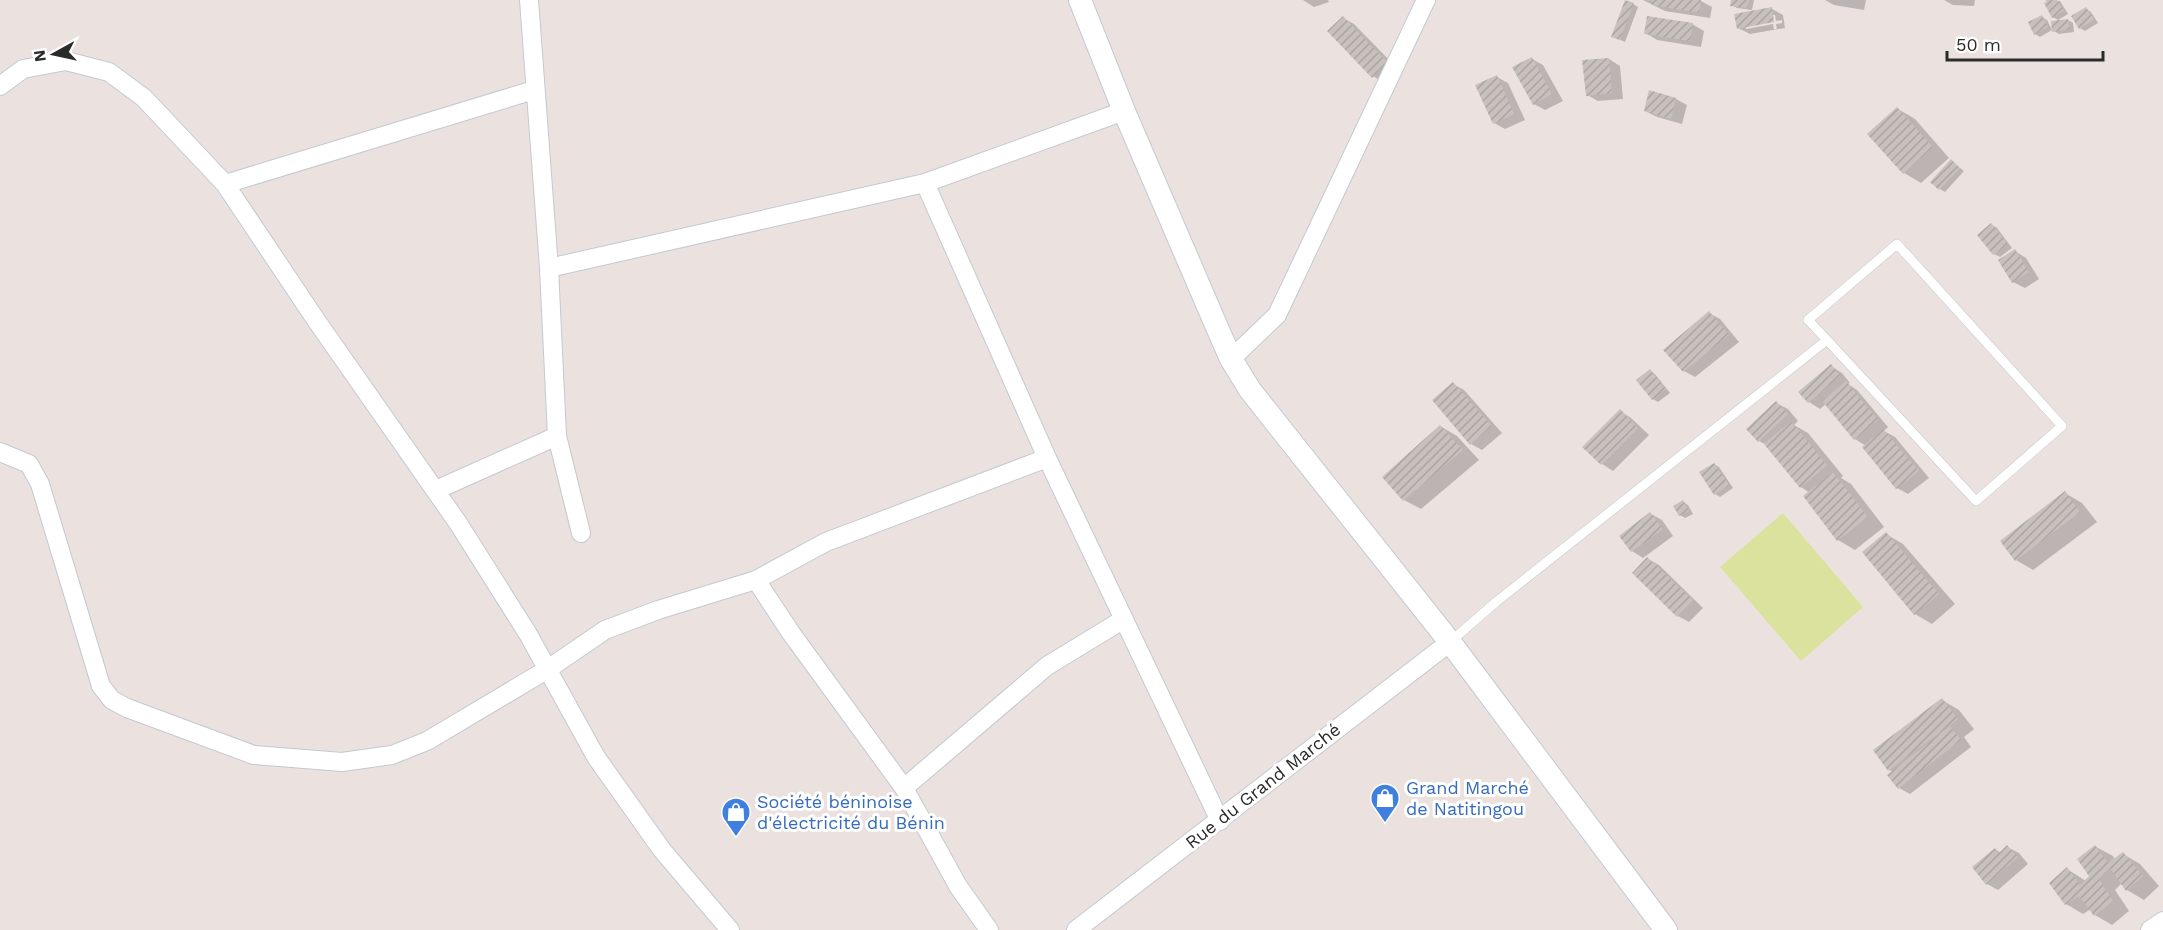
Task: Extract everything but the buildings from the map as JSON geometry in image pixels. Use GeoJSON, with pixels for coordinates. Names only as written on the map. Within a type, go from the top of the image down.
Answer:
{"type":"FeatureCollection","features":[{"type":"Feature","properties":{"kind":"street"},"geometry":{"type":"LineString","coordinates":[[528,0],[549,268],[557,436],[581,533]]}},
{"type":"Feature","properties":{"kind":"street"},"geometry":{"type":"LineString","coordinates":[[1080,0],[1124,111],[1231,359],[1250,390],[1450,642],[1666,930]]}},
{"type":"Feature","properties":{"kind":"street"},"geometry":{"type":"LineString","coordinates":[[1231,359],[1277,315],[1426,0]]}},
{"type":"Feature","properties":{"kind":"street"},"geometry":{"type":"LineString","coordinates":[[0,86],[23,69],[66,61],[109,72],[144,98],[225,184],[316,320],[436,490],[503,594],[596,756],[662,850],[730,930]]}},
{"type":"Feature","properties":{"kind":"street"},"geometry":{"type":"LineString","coordinates":[[225,184],[534,90]]}},
{"type":"Feature","properties":{"kind":"street"},"geometry":{"type":"LineString","coordinates":[[549,268],[925,183],[1124,111]]}},
{"type":"Feature","properties":{"kind":"street"},"geometry":{"type":"LineString","coordinates":[[925,183],[1047,458],[1220,820]]}},
{"type":"Feature","properties":{"kind":"street"},"geometry":{"type":"LineString","coordinates":[[436,490],[557,436]]}},
{"type":"Feature","properties":{"kind":"street"},"geometry":{"type":"LineString","coordinates":[[0,452],[29,464],[40,484],[101,686],[112,700],[127,708],[254,755],[342,762],[392,755],[427,741],[548,669],[605,630],[658,610],[756,580],[826,542],[1047,458]]}},
{"type":"Feature","properties":{"kind":"street"},"geometry":{"type":"LineString","coordinates":[[756,580],[904,788],[958,886],[989,930]]}},
{"type":"Feature","properties":{"kind":"street"},"geometry":{"type":"LineString","coordinates":[[904,788],[1047,666],[1124,619]]}},
{"type":"Feature","properties":{"kind":"street","name":"Rue du Grand Marché"},"geometry":{"type":"LineString","coordinates":[[1076,930],[1450,642]]}},
{"type":"Feature","properties":{"kind":"street"},"geometry":{"type":"LineString","coordinates":[[2150,930],[2163,921]]}},
{"type":"Feature","properties":{"kind":"lane"},"geometry":{"type":"LineString","coordinates":[[1898,244],[2062,426],[1976,501],[1827,340],[1808,320],[1898,244]]}},
{"type":"Feature","properties":{"kind":"lane"},"geometry":{"type":"LineString","coordinates":[[1450,642],[1496,602],[1827,340]]}},
{"type":"Feature","properties":{"kind":"green space"},"geometry":{"type":"Polygon","coordinates":[[[1783,513],[1863,607],[1801,661],[1720,567],[1783,513]]]}},
{"type":"Feature","properties":{"kind":"place","name":"Grand Marché de Natitingou"},"geometry":{"type":"Point","coordinates":[1385,824]}},
{"type":"Feature","properties":{"kind":"place","name":"Société béninoise d'électricité du Bénin"},"geometry":{"type":"Point","coordinates":[736,838]}}]}
